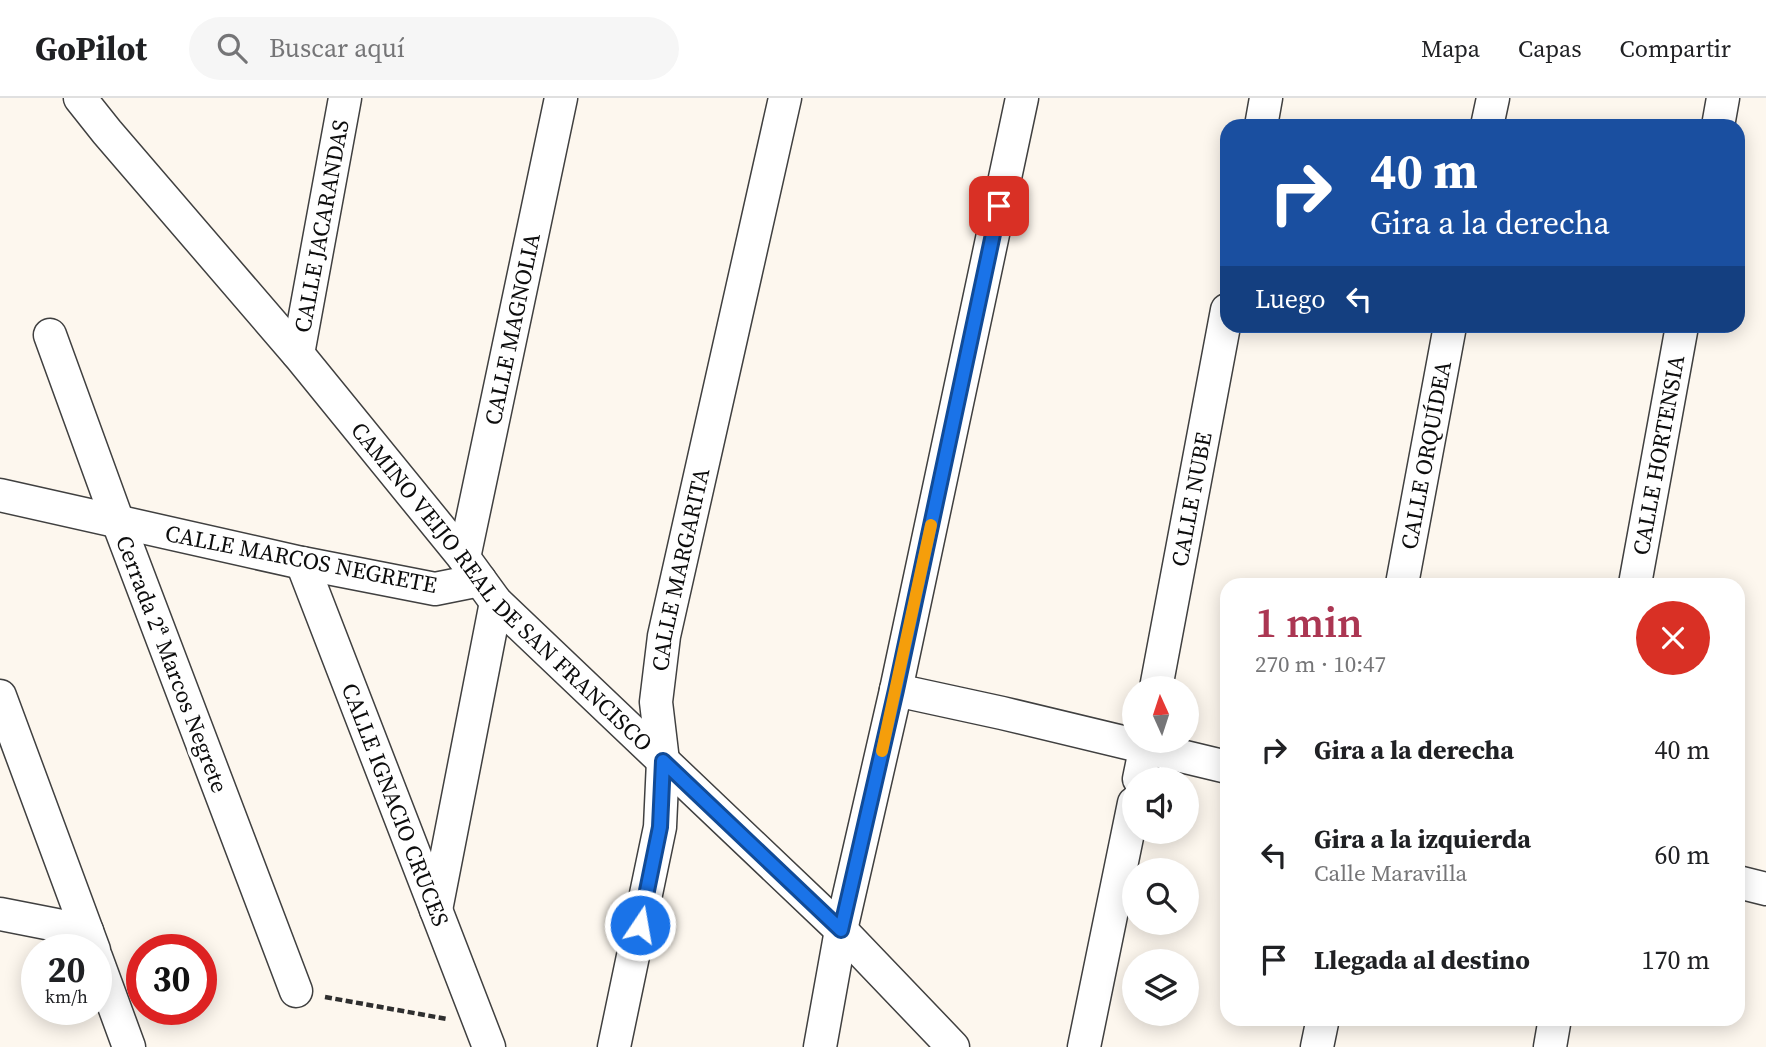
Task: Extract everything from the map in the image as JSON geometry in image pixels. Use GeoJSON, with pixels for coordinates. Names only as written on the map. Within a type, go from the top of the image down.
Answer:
{"type":"FeatureCollection","features":[{"type":"Feature","properties":{"kind":"street","name":"CAMINO VEIJO REAL DE SAN FRANCISCO"},"geometry":{"type":"LineString","coordinates":[[80,98],[298,354],[480,580],[663,761],[841,930],[953,1047]]}},
{"type":"Feature","properties":{"kind":"street"},"geometry":{"type":"LineString","coordinates":[[107,132],[114,98]]}},
{"type":"Feature","properties":{"kind":"street","name":"CALLE JACARANDAS"},"geometry":{"type":"LineString","coordinates":[[298,354],[345,98]]}},
{"type":"Feature","properties":{"kind":"street","name":"CALLE MAGNOLIA"},"geometry":{"type":"LineString","coordinates":[[436,910],[480,580],[561,98]]}},
{"type":"Feature","properties":{"kind":"street","name":"CALLE MARGARITA"},"geometry":{"type":"LineString","coordinates":[[614,1047],[660,827],[663,761],[656,702],[664,636],[785,98]]}},
{"type":"Feature","properties":{"kind":"street"},"geometry":{"type":"LineString","coordinates":[[820,1047],[841,930],[896,690],[1022,98]]}},
{"type":"Feature","properties":{"kind":"street"},"geometry":{"type":"LineString","coordinates":[[1262,119],[1266,98]]}},
{"type":"Feature","properties":{"kind":"street"},"geometry":{"type":"LineString","coordinates":[[1488,119],[1493,98]]}},
{"type":"Feature","properties":{"kind":"street"},"geometry":{"type":"LineString","coordinates":[[1719,119],[1723,98]]}},
{"type":"Feature","properties":{"kind":"street","name":"CALLE NUBE"},"geometry":{"type":"LineString","coordinates":[[1159,676],[1223,333]]}},
{"type":"Feature","properties":{"kind":"street","name":"CALLE ORQUÍDEA"},"geometry":{"type":"LineString","coordinates":[[1403,578],[1449,333]]}},
{"type":"Feature","properties":{"kind":"street","name":"CALLE HORTENSIA"},"geometry":{"type":"LineString","coordinates":[[1636,578],[1681,333]]}},
{"type":"Feature","properties":{"kind":"street","name":"Cerrada 2ª Marcos Negrete"},"geometry":{"type":"LineString","coordinates":[[50,335],[296,991]]}},
{"type":"Feature","properties":{"kind":"street","name":"CALLE MARCOS NEGRETE"},"geometry":{"type":"LineString","coordinates":[[0,495],[302,564],[435,589],[480,580]]}},
{"type":"Feature","properties":{"kind":"street","name":"CALLE IGNACIO CRUCES"},"geometry":{"type":"LineString","coordinates":[[302,564],[485,1036]]}},
{"type":"Feature","properties":{"kind":"street"},"geometry":{"type":"LineString","coordinates":[[896,690],[1002,713],[1144,756],[1220,766]]}},
{"type":"Feature","properties":{"kind":"street"},"geometry":{"type":"LineString","coordinates":[[0,696],[88,934]]}},
{"type":"Feature","properties":{"kind":"street"},"geometry":{"type":"LineString","coordinates":[[1084,1047],[1126,844]]}},
{"type":"Feature","properties":{"kind":"street"},"geometry":{"type":"LineString","coordinates":[[1745,884],[1766,889]]}},
{"type":"Feature","properties":{"kind":"street"},"geometry":{"type":"LineString","coordinates":[[0,914],[58,934]]}},
{"type":"Feature","properties":{"kind":"street"},"geometry":{"type":"LineString","coordinates":[[112,1001],[129,1047]]}},
{"type":"Feature","properties":{"kind":"street"},"geometry":{"type":"LineString","coordinates":[[1317,1047],[1321,1026]]}},
{"type":"Feature","properties":{"kind":"street"},"geometry":{"type":"LineString","coordinates":[[1550,1047],[1554,1026]]}},
{"type":"Feature","properties":{"kind":"path"},"geometry":{"type":"LineString","coordinates":[[296,991],[485,1036]]}},
{"type":"Feature","properties":{"kind":"slow traffic"},"geometry":{"type":"LineString","coordinates":[[882,751],[931,525]]}},
{"type":"Feature","properties":{"kind":"route"},"geometry":{"type":"LineString","coordinates":[[640,925],[660,827],[663,761],[841,930],[896,690],[999,206]]}}]}
